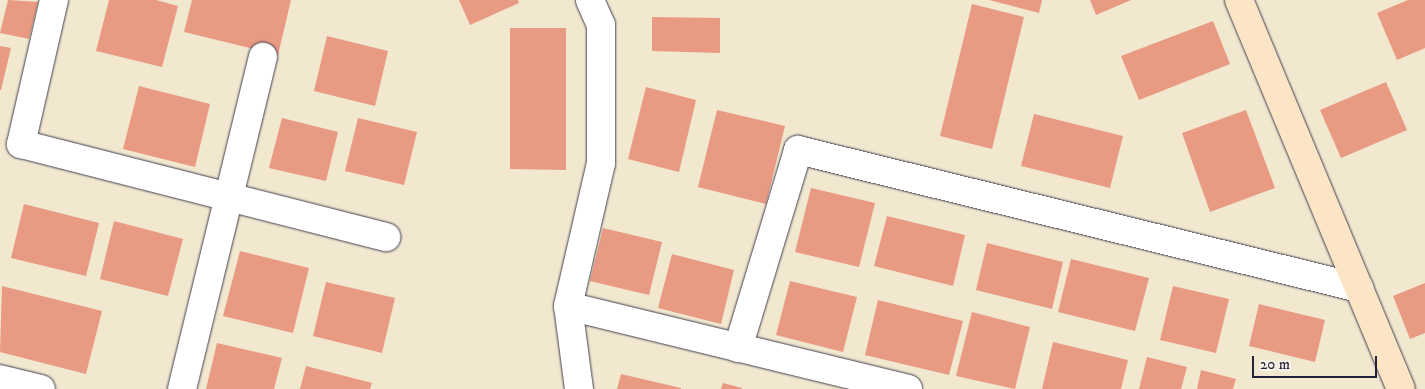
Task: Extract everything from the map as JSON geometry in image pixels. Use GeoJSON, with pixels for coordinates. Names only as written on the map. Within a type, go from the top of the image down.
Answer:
{"type":"FeatureCollection","features":[{"type":"Feature","properties":{"kind":"street"},"geometry":{"type":"LineString","coordinates":[[54,0],[21,144],[228,200],[386,237]]}},
{"type":"Feature","properties":{"kind":"street"},"geometry":{"type":"LineString","coordinates":[[579,389],[568,306],[601,164],[600,25],[590,0]]}},
{"type":"Feature","properties":{"kind":"street"},"geometry":{"type":"LineString","coordinates":[[1239,0],[1401,389]]}},
{"type":"Feature","properties":{"kind":"street"},"geometry":{"type":"LineString","coordinates":[[182,389],[263,57]]}},
{"type":"Feature","properties":{"kind":"street"},"geometry":{"type":"LineString","coordinates":[[738,348],[798,150],[1359,288]]}},
{"type":"Feature","properties":{"kind":"street"},"geometry":{"type":"LineString","coordinates":[[568,306],[908,389]]}},
{"type":"Feature","properties":{"kind":"street"},"geometry":{"type":"LineString","coordinates":[[0,379],[41,389]]}},
{"type":"Feature","properties":{"kind":"building"},"geometry":{"type":"Polygon","coordinates":[[[8,0],[38,2],[29,39],[0,33],[8,0]]]}},
{"type":"Feature","properties":{"kind":"building"},"geometry":{"type":"Polygon","coordinates":[[[109,0],[156,0],[178,6],[162,67],[96,51],[109,0]]]}},
{"type":"Feature","properties":{"kind":"building"},"geometry":{"type":"Polygon","coordinates":[[[192,0],[291,0],[278,55],[184,32],[192,0]]]}},
{"type":"Feature","properties":{"kind":"building"},"geometry":{"type":"Polygon","coordinates":[[[459,0],[518,0],[519,3],[470,25],[459,0]]]}},
{"type":"Feature","properties":{"kind":"building"},"geometry":{"type":"Polygon","coordinates":[[[989,0],[1042,0],[1039,13],[989,0]]]}},
{"type":"Feature","properties":{"kind":"building"},"geometry":{"type":"Polygon","coordinates":[[[1090,0],[1131,0],[1096,15],[1090,0]]]}},
{"type":"Feature","properties":{"kind":"building"},"geometry":{"type":"Polygon","coordinates":[[[1408,0],[1425,0],[1425,48],[1397,60],[1377,13],[1408,0]]]}},
{"type":"Feature","properties":{"kind":"building"},"geometry":{"type":"Polygon","coordinates":[[[972,4],[1024,17],[992,149],[940,136],[972,4]]]}},
{"type":"Feature","properties":{"kind":"building"},"geometry":{"type":"Polygon","coordinates":[[[652,17],[720,18],[720,53],[652,51],[652,17]]]}},
{"type":"Feature","properties":{"kind":"building"},"geometry":{"type":"Polygon","coordinates":[[[1213,21],[1230,64],[1139,100],[1121,56],[1213,21]]]}},
{"type":"Feature","properties":{"kind":"building"},"geometry":{"type":"Polygon","coordinates":[[[510,28],[566,28],[566,170],[510,169],[510,28]]]}},
{"type":"Feature","properties":{"kind":"building"},"geometry":{"type":"Polygon","coordinates":[[[327,36],[388,51],[375,106],[314,91],[327,36]]]}},
{"type":"Feature","properties":{"kind":"building"},"geometry":{"type":"Polygon","coordinates":[[[0,46],[11,48],[1,90],[0,90],[0,46]]]}},
{"type":"Feature","properties":{"kind":"building"},"geometry":{"type":"Polygon","coordinates":[[[1386,82],[1407,130],[1341,158],[1320,110],[1386,82]]]}},
{"type":"Feature","properties":{"kind":"building"},"geometry":{"type":"Polygon","coordinates":[[[139,86],[210,104],[195,167],[123,149],[139,86]]]}},
{"type":"Feature","properties":{"kind":"building"},"geometry":{"type":"Polygon","coordinates":[[[646,87],[696,100],[679,172],[628,159],[646,87]]]}},
{"type":"Feature","properties":{"kind":"building"},"geometry":{"type":"Polygon","coordinates":[[[717,110],[785,126],[766,204],[698,187],[717,110]]]}},
{"type":"Feature","properties":{"kind":"building"},"geometry":{"type":"Polygon","coordinates":[[[1246,110],[1275,188],[1210,212],[1182,133],[1246,110]]]}},
{"type":"Feature","properties":{"kind":"building"},"geometry":{"type":"Polygon","coordinates":[[[1034,114],[1123,136],[1110,188],[1021,166],[1034,114]]]}},
{"type":"Feature","properties":{"kind":"building"},"geometry":{"type":"Polygon","coordinates":[[[282,118],[338,132],[326,181],[269,168],[282,118]]]}},
{"type":"Feature","properties":{"kind":"building"},"geometry":{"type":"Polygon","coordinates":[[[358,118],[417,132],[404,185],[345,171],[358,118]]]}},
{"type":"Feature","properties":{"kind":"building"},"geometry":{"type":"Polygon","coordinates":[[[811,188],[875,203],[859,267],[795,252],[811,188]]]}},
{"type":"Feature","properties":{"kind":"building"},"geometry":{"type":"Polygon","coordinates":[[[24,204],[99,223],[86,276],[11,258],[24,204]]]}},
{"type":"Feature","properties":{"kind":"building"},"geometry":{"type":"Polygon","coordinates":[[[887,216],[965,235],[953,286],[874,266],[887,216]]]}},
{"type":"Feature","properties":{"kind":"building"},"geometry":{"type":"Polygon","coordinates":[[[114,221],[183,239],[168,296],[100,279],[114,221]]]}},
{"type":"Feature","properties":{"kind":"building"},"geometry":{"type":"Polygon","coordinates":[[[603,228],[662,242],[649,295],[590,281],[603,228]]]}},
{"type":"Feature","properties":{"kind":"building"},"geometry":{"type":"Polygon","coordinates":[[[987,243],[1063,262],[1052,309],[976,290],[987,243]]]}},
{"type":"Feature","properties":{"kind":"building"},"geometry":{"type":"Polygon","coordinates":[[[240,251],[309,268],[293,333],[223,316],[240,251]]]}},
{"type":"Feature","properties":{"kind":"building"},"geometry":{"type":"Polygon","coordinates":[[[672,254],[734,270],[721,324],[658,308],[672,254]]]}},
{"type":"Feature","properties":{"kind":"building"},"geometry":{"type":"Polygon","coordinates":[[[1071,259],[1149,278],[1135,331],[1058,312],[1071,259]]]}},
{"type":"Feature","properties":{"kind":"building"},"geometry":{"type":"Polygon","coordinates":[[[790,281],[857,297],[843,352],[776,335],[790,281]]]}},
{"type":"Feature","properties":{"kind":"building"},"geometry":{"type":"Polygon","coordinates":[[[326,282],[395,298],[382,353],[313,336],[326,282]]]}},
{"type":"Feature","properties":{"kind":"building"},"geometry":{"type":"Polygon","coordinates":[[[1425,283],[1425,333],[1410,339],[1393,296],[1425,283]]]}},
{"type":"Feature","properties":{"kind":"building"},"geometry":{"type":"Polygon","coordinates":[[[2,286],[102,311],[86,374],[0,352],[2,286]]]}},
{"type":"Feature","properties":{"kind":"building"},"geometry":{"type":"Polygon","coordinates":[[[1173,286],[1229,299],[1216,353],[1160,340],[1173,286]]]}},
{"type":"Feature","properties":{"kind":"building"},"geometry":{"type":"Polygon","coordinates":[[[878,300],[963,321],[949,375],[865,355],[878,300]]]}},
{"type":"Feature","properties":{"kind":"building"},"geometry":{"type":"Polygon","coordinates":[[[1259,304],[1325,320],[1315,362],[1249,346],[1259,304]]]}},
{"type":"Feature","properties":{"kind":"building"},"geometry":{"type":"Polygon","coordinates":[[[972,312],[1030,327],[1015,389],[956,376],[972,312]]]}},
{"type":"Feature","properties":{"kind":"building"},"geometry":{"type":"Polygon","coordinates":[[[1053,342],[1128,360],[1121,389],[1042,389],[1053,342]]]}},
{"type":"Feature","properties":{"kind":"building"},"geometry":{"type":"Polygon","coordinates":[[[217,343],[282,358],[274,389],[206,389],[217,343]]]}},
{"type":"Feature","properties":{"kind":"building"},"geometry":{"type":"Polygon","coordinates":[[[1147,357],[1187,367],[1181,389],[1139,389],[1147,357]]]}},
{"type":"Feature","properties":{"kind":"building"},"geometry":{"type":"Polygon","coordinates":[[[306,366],[372,383],[370,389],[300,389],[306,366]]]}},
{"type":"Feature","properties":{"kind":"building"},"geometry":{"type":"Polygon","coordinates":[[[1201,370],[1236,379],[1233,389],[1197,389],[1201,370]]]}},
{"type":"Feature","properties":{"kind":"building"},"geometry":{"type":"Polygon","coordinates":[[[621,374],[681,388],[681,389],[617,389],[621,374]]]}},
{"type":"Feature","properties":{"kind":"building"},"geometry":{"type":"Polygon","coordinates":[[[723,383],[742,388],[742,389],[721,389],[723,383]]]}}]}
